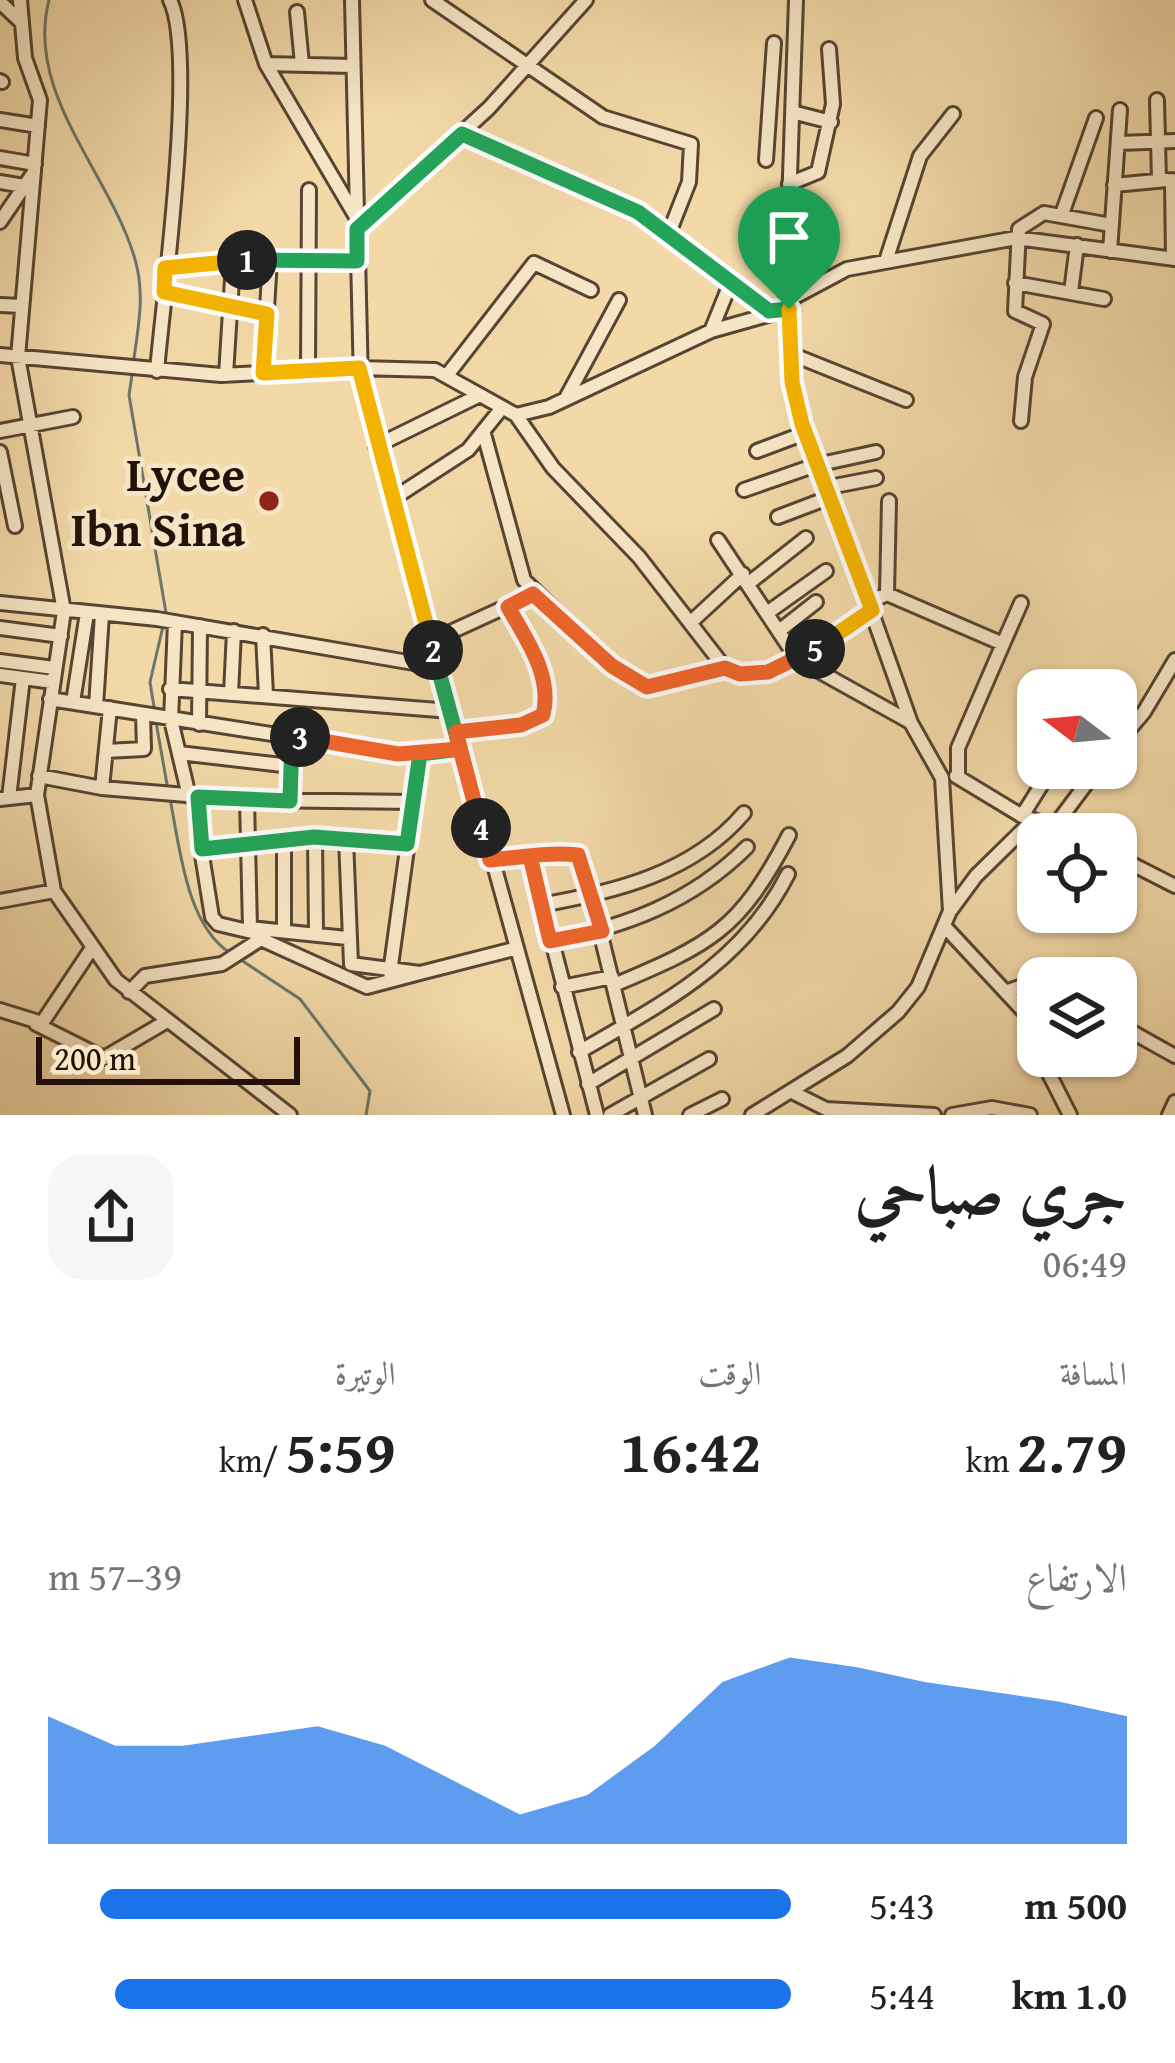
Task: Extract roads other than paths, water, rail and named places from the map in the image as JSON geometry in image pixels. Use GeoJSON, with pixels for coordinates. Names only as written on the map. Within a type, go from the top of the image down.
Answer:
{"type":"FeatureCollection","features":[{"type":"Feature","properties":{"kind":"street"},"geometry":{"type":"LineString","coordinates":[[20,0],[27,65],[40,100],[18,357],[64,611],[37,795],[53,891],[90,951],[129,992],[290,1115]]}},
{"type":"Feature","properties":{"kind":"street"},"geometry":{"type":"LineString","coordinates":[[151,371],[164,292],[181,82],[180,34],[170,0]]}},
{"type":"Feature","properties":{"kind":"street"},"geometry":{"type":"LineString","coordinates":[[245,0],[266,64],[357,224]]}},
{"type":"Feature","properties":{"kind":"street"},"geometry":{"type":"LineString","coordinates":[[352,0],[359,368],[436,667],[563,1115]]}},
{"type":"Feature","properties":{"kind":"street"},"geometry":{"type":"LineString","coordinates":[[431,0],[609,120],[691,144],[689,182],[669,233]]}},
{"type":"Feature","properties":{"kind":"street"},"geometry":{"type":"LineString","coordinates":[[357,224],[462,134],[586,0]]}},
{"type":"Feature","properties":{"kind":"street"},"geometry":{"type":"LineString","coordinates":[[752,1115],[794,1093],[898,1012],[919,987],[950,910],[943,778],[911,723],[826,493],[805,433],[790,353],[789,184],[796,113],[796,0]]}},
{"type":"Feature","properties":{"kind":"street"},"geometry":{"type":"LineString","coordinates":[[0,2],[21,22]]}},
{"type":"Feature","properties":{"kind":"street"},"geometry":{"type":"LineString","coordinates":[[297,12],[302,64]]}},
{"type":"Feature","properties":{"kind":"street"},"geometry":{"type":"LineString","coordinates":[[766,160],[774,43]]}},
{"type":"Feature","properties":{"kind":"street"},"geometry":{"type":"LineString","coordinates":[[789,184],[817,174],[831,122],[830,49]]}},
{"type":"Feature","properties":{"kind":"street"},"geometry":{"type":"LineString","coordinates":[[266,64],[352,66]]}},
{"type":"Feature","properties":{"kind":"street"},"geometry":{"type":"LineString","coordinates":[[771,77],[797,77]]}},
{"type":"Feature","properties":{"kind":"street"},"geometry":{"type":"LineString","coordinates":[[0,355],[226,375],[359,368],[448,374],[516,415],[565,399],[712,331],[788,305],[847,269],[1016,238],[1174,259],[1169,180],[1157,142],[1157,100]]}},
{"type":"Feature","properties":{"kind":"street"},"geometry":{"type":"LineString","coordinates":[[1110,251],[1120,110]]}},
{"type":"Feature","properties":{"kind":"street"},"geometry":{"type":"LineString","coordinates":[[796,113],[831,122]]}},
{"type":"Feature","properties":{"kind":"street"},"geometry":{"type":"LineString","coordinates":[[886,261],[920,157],[953,114]]}},
{"type":"Feature","properties":{"kind":"street"},"geometry":{"type":"LineString","coordinates":[[1062,214],[1096,118]]}},
{"type":"Feature","properties":{"kind":"street"},"geometry":{"type":"LineString","coordinates":[[0,120],[38,126]]}},
{"type":"Feature","properties":{"kind":"street"},"geometry":{"type":"LineString","coordinates":[[462,134],[622,203],[669,233],[769,311]]}},
{"type":"Feature","properties":{"kind":"street"},"geometry":{"type":"LineString","coordinates":[[1118,143],[1175,141]]}},
{"type":"Feature","properties":{"kind":"street"},"geometry":{"type":"LineString","coordinates":[[0,158],[35,167]]}},
{"type":"Feature","properties":{"kind":"street"},"geometry":{"type":"LineString","coordinates":[[0,222],[35,167]]}},
{"type":"Feature","properties":{"kind":"street"},"geometry":{"type":"LineString","coordinates":[[1114,184],[1169,180]]}},
{"type":"Feature","properties":{"kind":"street"},"geometry":{"type":"LineString","coordinates":[[0,182],[24,186]]}},
{"type":"Feature","properties":{"kind":"street"},"geometry":{"type":"LineString","coordinates":[[308,370],[309,190]]}},
{"type":"Feature","properties":{"kind":"street"},"geometry":{"type":"LineString","coordinates":[[1021,421],[1025,377],[1043,324],[1038,317],[1016,314],[1016,238],[1036,215],[1062,214],[1111,225]]}},
{"type":"Feature","properties":{"kind":"street"},"geometry":{"type":"LineString","coordinates":[[1071,292],[1078,245]]}},
{"type":"Feature","properties":{"kind":"street"},"geometry":{"type":"LineString","coordinates":[[165,268],[270,260],[357,261]]}},
{"type":"Feature","properties":{"kind":"street"},"geometry":{"type":"LineString","coordinates":[[263,373],[270,260]]}},
{"type":"Feature","properties":{"kind":"street"},"geometry":{"type":"LineString","coordinates":[[226,375],[236,262]]}},
{"type":"Feature","properties":{"kind":"street"},"geometry":{"type":"LineString","coordinates":[[448,374],[534,263],[591,290]]}},
{"type":"Feature","properties":{"kind":"street"},"geometry":{"type":"LineString","coordinates":[[1016,283],[1104,298]]}},
{"type":"Feature","properties":{"kind":"street"},"geometry":{"type":"LineString","coordinates":[[712,331],[730,284]]}},
{"type":"Feature","properties":{"kind":"street"},"geometry":{"type":"LineString","coordinates":[[164,292],[267,314]]}},
{"type":"Feature","properties":{"kind":"street"},"geometry":{"type":"LineString","coordinates":[[565,399],[619,300]]}},
{"type":"Feature","properties":{"kind":"street"},"geometry":{"type":"LineString","coordinates":[[0,305],[22,307]]}},
{"type":"Feature","properties":{"kind":"street"},"geometry":{"type":"LineString","coordinates":[[790,353],[906,400]]}},
{"type":"Feature","properties":{"kind":"street"},"geometry":{"type":"LineString","coordinates":[[376,446],[478,396]]}},
{"type":"Feature","properties":{"kind":"street"},"geometry":{"type":"LineString","coordinates":[[391,500],[442,471],[484,434],[501,410]]}},
{"type":"Feature","properties":{"kind":"street"},"geometry":{"type":"LineString","coordinates":[[516,415],[553,468],[639,557],[725,668]]}},
{"type":"Feature","properties":{"kind":"street"},"geometry":{"type":"LineString","coordinates":[[0,431],[73,417]]}},
{"type":"Feature","properties":{"kind":"street"},"geometry":{"type":"LineString","coordinates":[[757,452],[805,433]]}},
{"type":"Feature","properties":{"kind":"street"},"geometry":{"type":"LineString","coordinates":[[484,434],[517,567],[533,594],[612,666],[642,686],[725,668],[758,674],[797,659],[887,594]]}},
{"type":"Feature","properties":{"kind":"street"},"geometry":{"type":"LineString","coordinates":[[0,452],[15,526]]}},
{"type":"Feature","properties":{"kind":"street"},"geometry":{"type":"LineString","coordinates":[[744,490],[816,465],[876,452]]}},
{"type":"Feature","properties":{"kind":"street"},"geometry":{"type":"LineString","coordinates":[[778,517],[826,493],[876,478]]}},
{"type":"Feature","properties":{"kind":"street"},"geometry":{"type":"LineString","coordinates":[[887,594],[889,502]]}},
{"type":"Feature","properties":{"kind":"street"},"geometry":{"type":"LineString","coordinates":[[690,622],[806,538]]}},
{"type":"Feature","properties":{"kind":"street"},"geometry":{"type":"LineString","coordinates":[[718,540],[797,659],[911,723]]}},
{"type":"Feature","properties":{"kind":"street"},"geometry":{"type":"LineString","coordinates":[[767,614],[826,571]]}},
{"type":"Feature","properties":{"kind":"street"},"geometry":{"type":"LineString","coordinates":[[431,641],[533,594]]}},
{"type":"Feature","properties":{"kind":"street"},"geometry":{"type":"LineString","coordinates":[[887,594],[1003,644]]}},
{"type":"Feature","properties":{"kind":"street"},"geometry":{"type":"LineString","coordinates":[[779,632],[816,602]]}},
{"type":"Feature","properties":{"kind":"street"},"geometry":{"type":"LineString","coordinates":[[0,603],[157,619],[436,667]]}},
{"type":"Feature","properties":{"kind":"street"},"geometry":{"type":"LineString","coordinates":[[958,776],[958,748],[1021,603]]}},
{"type":"Feature","properties":{"kind":"street"},"geometry":{"type":"LineString","coordinates":[[456,732],[521,725],[543,715],[546,701],[539,667],[508,607]]}},
{"type":"Feature","properties":{"kind":"street"},"geometry":{"type":"LineString","coordinates":[[73,702],[94,614]]}},
{"type":"Feature","properties":{"kind":"street"},"geometry":{"type":"LineString","coordinates":[[94,614],[106,751],[102,788]]}},
{"type":"Feature","properties":{"kind":"street"},"geometry":{"type":"LineString","coordinates":[[175,622],[170,720],[194,796],[212,917],[221,925],[368,987],[514,949]]}},
{"type":"Feature","properties":{"kind":"street"},"geometry":{"type":"LineString","coordinates":[[199,724],[200,626]]}},
{"type":"Feature","properties":{"kind":"street"},"geometry":{"type":"LineString","coordinates":[[0,628],[61,636]]}},
{"type":"Feature","properties":{"kind":"street"},"geometry":{"type":"LineString","coordinates":[[231,694],[234,631]]}},
{"type":"Feature","properties":{"kind":"street"},"geometry":{"type":"LineString","coordinates":[[263,635],[266,695]]}},
{"type":"Feature","properties":{"kind":"street"},"geometry":{"type":"LineString","coordinates":[[1137,720],[1175,660]]}},
{"type":"Feature","properties":{"kind":"street"},"geometry":{"type":"LineString","coordinates":[[0,661],[54,675]]}},
{"type":"Feature","properties":{"kind":"street"},"geometry":{"type":"LineString","coordinates":[[0,675],[54,675]]}},
{"type":"Feature","properties":{"kind":"street"},"geometry":{"type":"LineString","coordinates":[[23,678],[4,799],[37,795]]}},
{"type":"Feature","properties":{"kind":"street"},"geometry":{"type":"LineString","coordinates":[[170,689],[451,711]]}},
{"type":"Feature","properties":{"kind":"street"},"geometry":{"type":"LineString","coordinates":[[50,699],[420,754],[460,749]]}},
{"type":"Feature","properties":{"kind":"street"},"geometry":{"type":"LineString","coordinates":[[106,751],[145,749],[147,715]]}},
{"type":"Feature","properties":{"kind":"street"},"geometry":{"type":"LineString","coordinates":[[0,719],[18,716]]}},
{"type":"Feature","properties":{"kind":"street"},"geometry":{"type":"LineString","coordinates":[[290,801],[292,736]]}},
{"type":"Feature","properties":{"kind":"street"},"geometry":{"type":"LineString","coordinates":[[179,753],[291,766]]}},
{"type":"Feature","properties":{"kind":"street"},"geometry":{"type":"LineString","coordinates":[[390,973],[420,754]]}},
{"type":"Feature","properties":{"kind":"street"},"geometry":{"type":"LineString","coordinates":[[39,776],[102,788],[247,800],[416,802]]}},
{"type":"Feature","properties":{"kind":"street"},"geometry":{"type":"LineString","coordinates":[[943,778],[958,776],[1017,813]]}},
{"type":"Feature","properties":{"kind":"street"},"geometry":{"type":"LineString","coordinates":[[247,800],[254,937]]}},
{"type":"Feature","properties":{"kind":"street"},"geometry":{"type":"LineString","coordinates":[[539,905],[593,896],[701,856],[744,813]]}},
{"type":"Feature","properties":{"kind":"street"},"geometry":{"type":"LineString","coordinates":[[950,910],[1017,831]]}},
{"type":"Feature","properties":{"kind":"street"},"geometry":{"type":"LineString","coordinates":[[562,987],[613,981],[680,958],[734,922],[789,835]]}},
{"type":"Feature","properties":{"kind":"street"},"geometry":{"type":"LineString","coordinates":[[201,848],[248,848],[314,837],[407,844]]}},
{"type":"Feature","properties":{"kind":"street"},"geometry":{"type":"LineString","coordinates":[[314,837],[316,934]]}},
{"type":"Feature","properties":{"kind":"street"},"geometry":{"type":"LineString","coordinates":[[346,839],[351,964],[390,973],[420,973]]}},
{"type":"Feature","properties":{"kind":"street"},"geometry":{"type":"LineString","coordinates":[[284,843],[284,931]]}},
{"type":"Feature","properties":{"kind":"street"},"geometry":{"type":"LineString","coordinates":[[550,941],[602,931],[712,882],[747,847]]}},
{"type":"Feature","properties":{"kind":"street"},"geometry":{"type":"LineString","coordinates":[[490,860],[578,855],[602,931],[643,1108]]}},
{"type":"Feature","properties":{"kind":"street"},"geometry":{"type":"LineString","coordinates":[[530,856],[597,1115]]}},
{"type":"Feature","properties":{"kind":"street"},"geometry":{"type":"LineString","coordinates":[[1137,867],[1175,886]]}},
{"type":"Feature","properties":{"kind":"street"},"geometry":{"type":"LineString","coordinates":[[580,1052],[724,962],[759,926],[788,874]]}},
{"type":"Feature","properties":{"kind":"street"},"geometry":{"type":"LineString","coordinates":[[0,901],[53,891]]}},
{"type":"Feature","properties":{"kind":"street"},"geometry":{"type":"LineString","coordinates":[[946,928],[1017,1003]]}},
{"type":"Feature","properties":{"kind":"street"},"geometry":{"type":"LineString","coordinates":[[129,992],[145,976],[222,964],[254,937],[284,931],[347,938]]}},
{"type":"Feature","properties":{"kind":"street"},"geometry":{"type":"LineString","coordinates":[[36,1024],[47,1018],[90,951]]}},
{"type":"Feature","properties":{"kind":"street"},"geometry":{"type":"LineString","coordinates":[[1008,992],[1017,989]]}},
{"type":"Feature","properties":{"kind":"street"},"geometry":{"type":"LineString","coordinates":[[588,1084],[715,1009]]}},
{"type":"Feature","properties":{"kind":"street"},"geometry":{"type":"LineString","coordinates":[[0,1010],[104,1058],[167,1021]]}},
{"type":"Feature","properties":{"kind":"street"},"geometry":{"type":"LineString","coordinates":[[1137,1035],[1175,1056]]}},
{"type":"Feature","properties":{"kind":"street"},"geometry":{"type":"LineString","coordinates":[[610,1115],[643,1108],[709,1059]]}},
{"type":"Feature","properties":{"kind":"street"},"geometry":{"type":"LineString","coordinates":[[1051,1077],[1070,1115]]}},
{"type":"Feature","properties":{"kind":"street"},"geometry":{"type":"LineString","coordinates":[[794,1093],[826,1109],[868,1107],[934,1115]]}},
{"type":"Feature","properties":{"kind":"street"},"geometry":{"type":"LineString","coordinates":[[690,1115],[722,1100]]}},
{"type":"Feature","properties":{"kind":"street"},"geometry":{"type":"LineString","coordinates":[[1169,1115],[1175,1102]]}},
{"type":"Feature","properties":{"kind":"street"},"geometry":{"type":"LineString","coordinates":[[952,1115],[1002,1108],[1030,1115]]}},
{"type":"Feature","properties":{"kind":"waterway"},"geometry":{"type":"LineString","coordinates":[[49,0],[45,34],[58,99],[122,224],[138,270],[140,310],[133,365]]}},
{"type":"Feature","properties":{"kind":"waterway"},"geometry":{"type":"LineString","coordinates":[[132,375],[129,395],[166,613]]}},
{"type":"Feature","properties":{"kind":"waterway"},"geometry":{"type":"LineString","coordinates":[[155,713],[150,682],[164,622]]}},
{"type":"Feature","properties":{"kind":"waterway"},"geometry":{"type":"LineString","coordinates":[[156,722],[168,790]]}},
{"type":"Feature","properties":{"kind":"waterway"},"geometry":{"type":"LineString","coordinates":[[170,799],[194,904],[203,924],[230,953]]}},
{"type":"Feature","properties":{"kind":"waterway"},"geometry":{"type":"LineString","coordinates":[[238,958],[300,999],[370,1091],[366,1115]]}},
{"type":"Feature","properties":{"kind":"place","name":"Lycee Ibn Sina"},"geometry":{"type":"Point","coordinates":[269,501]}}]}
